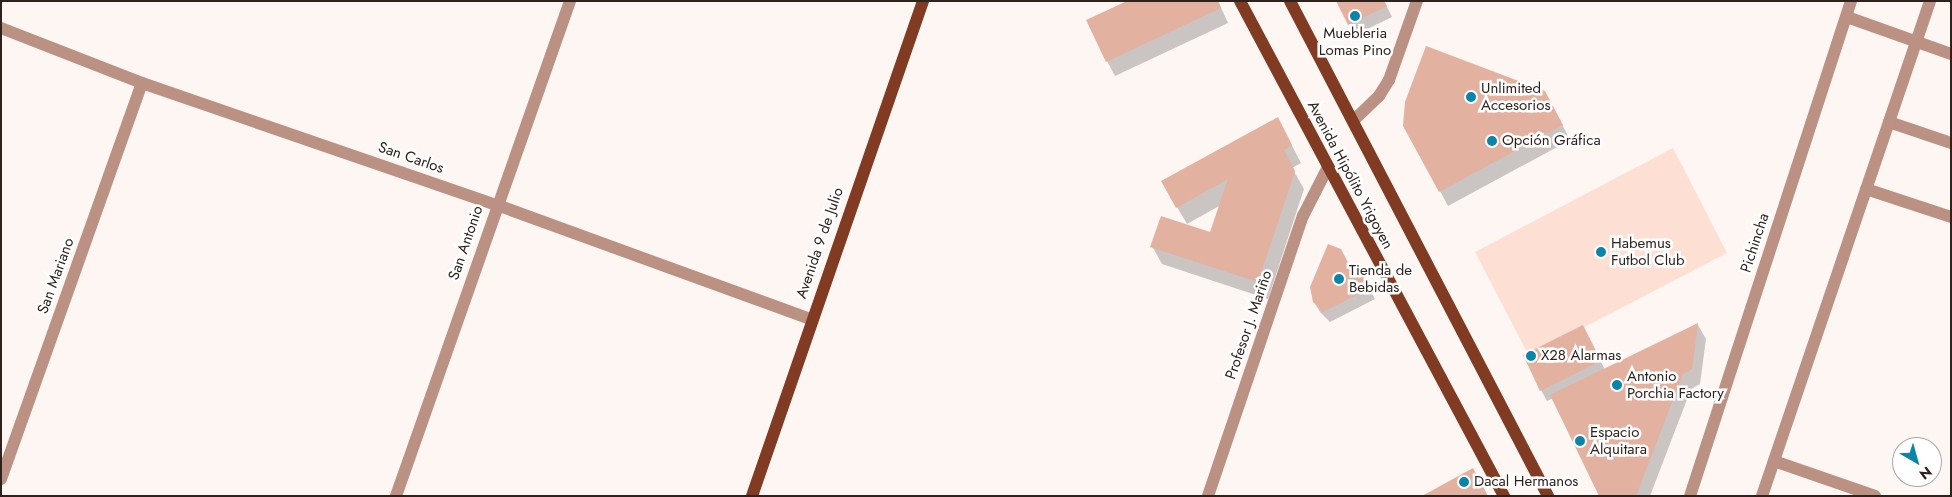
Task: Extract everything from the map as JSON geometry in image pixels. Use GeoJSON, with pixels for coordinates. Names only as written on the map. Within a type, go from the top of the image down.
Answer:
{"type":"FeatureCollection","features":[{"type":"Feature","properties":{"kind":"main road","name":"Avenida 9 de Julio"},"geometry":{"type":"LineString","coordinates":[[752,496],[810,319],[923,1]]}},
{"type":"Feature","properties":{"kind":"main road","name":"Avenida Hipólito Yrigoyen"},"geometry":{"type":"LineString","coordinates":[[1240,1],[1504,496]]}},
{"type":"Feature","properties":{"kind":"main road","name":"Avenida Hipólito Yrigoyen"},"geometry":{"type":"LineString","coordinates":[[1290,1],[1548,496]]}},
{"type":"Feature","properties":{"kind":"street","name":"San Antonio"},"geometry":{"type":"LineString","coordinates":[[396,496],[570,1]]}},
{"type":"Feature","properties":{"kind":"street"},"geometry":{"type":"LineString","coordinates":[[1353,121],[1379,96],[1390,80],[1417,1]]}},
{"type":"Feature","properties":{"kind":"street","name":"Pichincha"},"geometry":{"type":"LineString","coordinates":[[1690,496],[1852,1]]}},
{"type":"Feature","properties":{"kind":"street"},"geometry":{"type":"LineString","coordinates":[[1762,496],[1930,1]]}},
{"type":"Feature","properties":{"kind":"street"},"geometry":{"type":"LineString","coordinates":[[1846,17],[1951,54]]}},
{"type":"Feature","properties":{"kind":"street","name":"San Carlos"},"geometry":{"type":"LineString","coordinates":[[1,28],[142,83],[497,205],[810,319]]}},
{"type":"Feature","properties":{"kind":"street","name":"San Mariano"},"geometry":{"type":"LineString","coordinates":[[1,479],[142,83]]}},
{"type":"Feature","properties":{"kind":"street"},"geometry":{"type":"LineString","coordinates":[[1889,122],[1951,143]]}},
{"type":"Feature","properties":{"kind":"street","name":"Profesor J. Mariño"},"geometry":{"type":"LineString","coordinates":[[1208,496],[1303,216],[1328,167]]}},
{"type":"Feature","properties":{"kind":"street"},"geometry":{"type":"LineString","coordinates":[[1866,189],[1951,217]]}},
{"type":"Feature","properties":{"kind":"street"},"geometry":{"type":"LineString","coordinates":[[1774,462],[1875,496]]}},
{"type":"Feature","properties":{"kind":"shaded area","name":"Habemus Futbol Club"},"geometry":{"type":"Polygon","coordinates":[[[1673,148],[1727,253],[1529,356],[1475,252],[1673,148]]]}},
{"type":"Feature","properties":{"kind":"building"},"geometry":{"type":"Polygon","coordinates":[[[1127,1],[1218,1],[1221,8],[1106,62],[1086,20],[1127,1]]]}},
{"type":"Feature","properties":{"kind":"building","name":"Muebleria Lomas Pino"},"geometry":{"type":"Polygon","coordinates":[[[1336,1],[1384,1],[1387,6],[1348,25],[1336,1]]]}},
{"type":"Feature","properties":{"kind":"building"},"geometry":{"type":"Polygon","coordinates":[[[1426,46],[1545,91],[1563,125],[1439,192],[1403,126],[1405,102],[1426,46]]]}},
{"type":"Feature","properties":{"kind":"building"},"geometry":{"type":"Polygon","coordinates":[[[1278,117],[1292,145],[1284,150],[1295,171],[1258,282],[1150,247],[1161,216],[1210,232],[1228,179],[1176,208],[1161,181],[1278,117]]]}},
{"type":"Feature","properties":{"kind":"building","name":"Tienda de Bebidas"},"geometry":{"type":"Polygon","coordinates":[[[1328,244],[1341,249],[1352,270],[1359,267],[1370,288],[1323,312],[1313,302],[1310,287],[1328,244]]]}},
{"type":"Feature","properties":{"kind":"building"},"geometry":{"type":"Polygon","coordinates":[[[1698,323],[1692,369],[1683,374],[1636,496],[1599,496],[1550,395],[1698,323]]]}},
{"type":"Feature","properties":{"kind":"building"},"geometry":{"type":"Polygon","coordinates":[[[1583,325],[1601,361],[1540,391],[1523,355],[1583,325]]]}},
{"type":"Feature","properties":{"kind":"building","name":"Dacal Hermanos"},"geometry":{"type":"Polygon","coordinates":[[[1473,468],[1488,496],[1422,496],[1473,468]]]}},
{"type":"Feature","properties":{"kind":"place","name":"Muebleria Lomas Pino"},"geometry":{"type":"Point","coordinates":[1355,16]}},
{"type":"Feature","properties":{"kind":"place","name":"Unlimited Accesorios"},"geometry":{"type":"Point","coordinates":[1471,97]}},
{"type":"Feature","properties":{"kind":"place","name":"Opción Gráfica"},"geometry":{"type":"Point","coordinates":[1492,141]}},
{"type":"Feature","properties":{"kind":"place","name":"Habemus Futbol Club"},"geometry":{"type":"Point","coordinates":[1601,252]}},
{"type":"Feature","properties":{"kind":"place","name":"Tienda de Bebidas"},"geometry":{"type":"Point","coordinates":[1339,279]}},
{"type":"Feature","properties":{"kind":"place","name":"X28 Alarmas"},"geometry":{"type":"Point","coordinates":[1531,356]}},
{"type":"Feature","properties":{"kind":"place","name":"Antonio Porchia Factory"},"geometry":{"type":"Point","coordinates":[1617,385]}},
{"type":"Feature","properties":{"kind":"place","name":"Espacio Alquitara"},"geometry":{"type":"Point","coordinates":[1580,441]}},
{"type":"Feature","properties":{"kind":"place","name":"Dacal Hermanos"},"geometry":{"type":"Point","coordinates":[1464,482]}}]}
